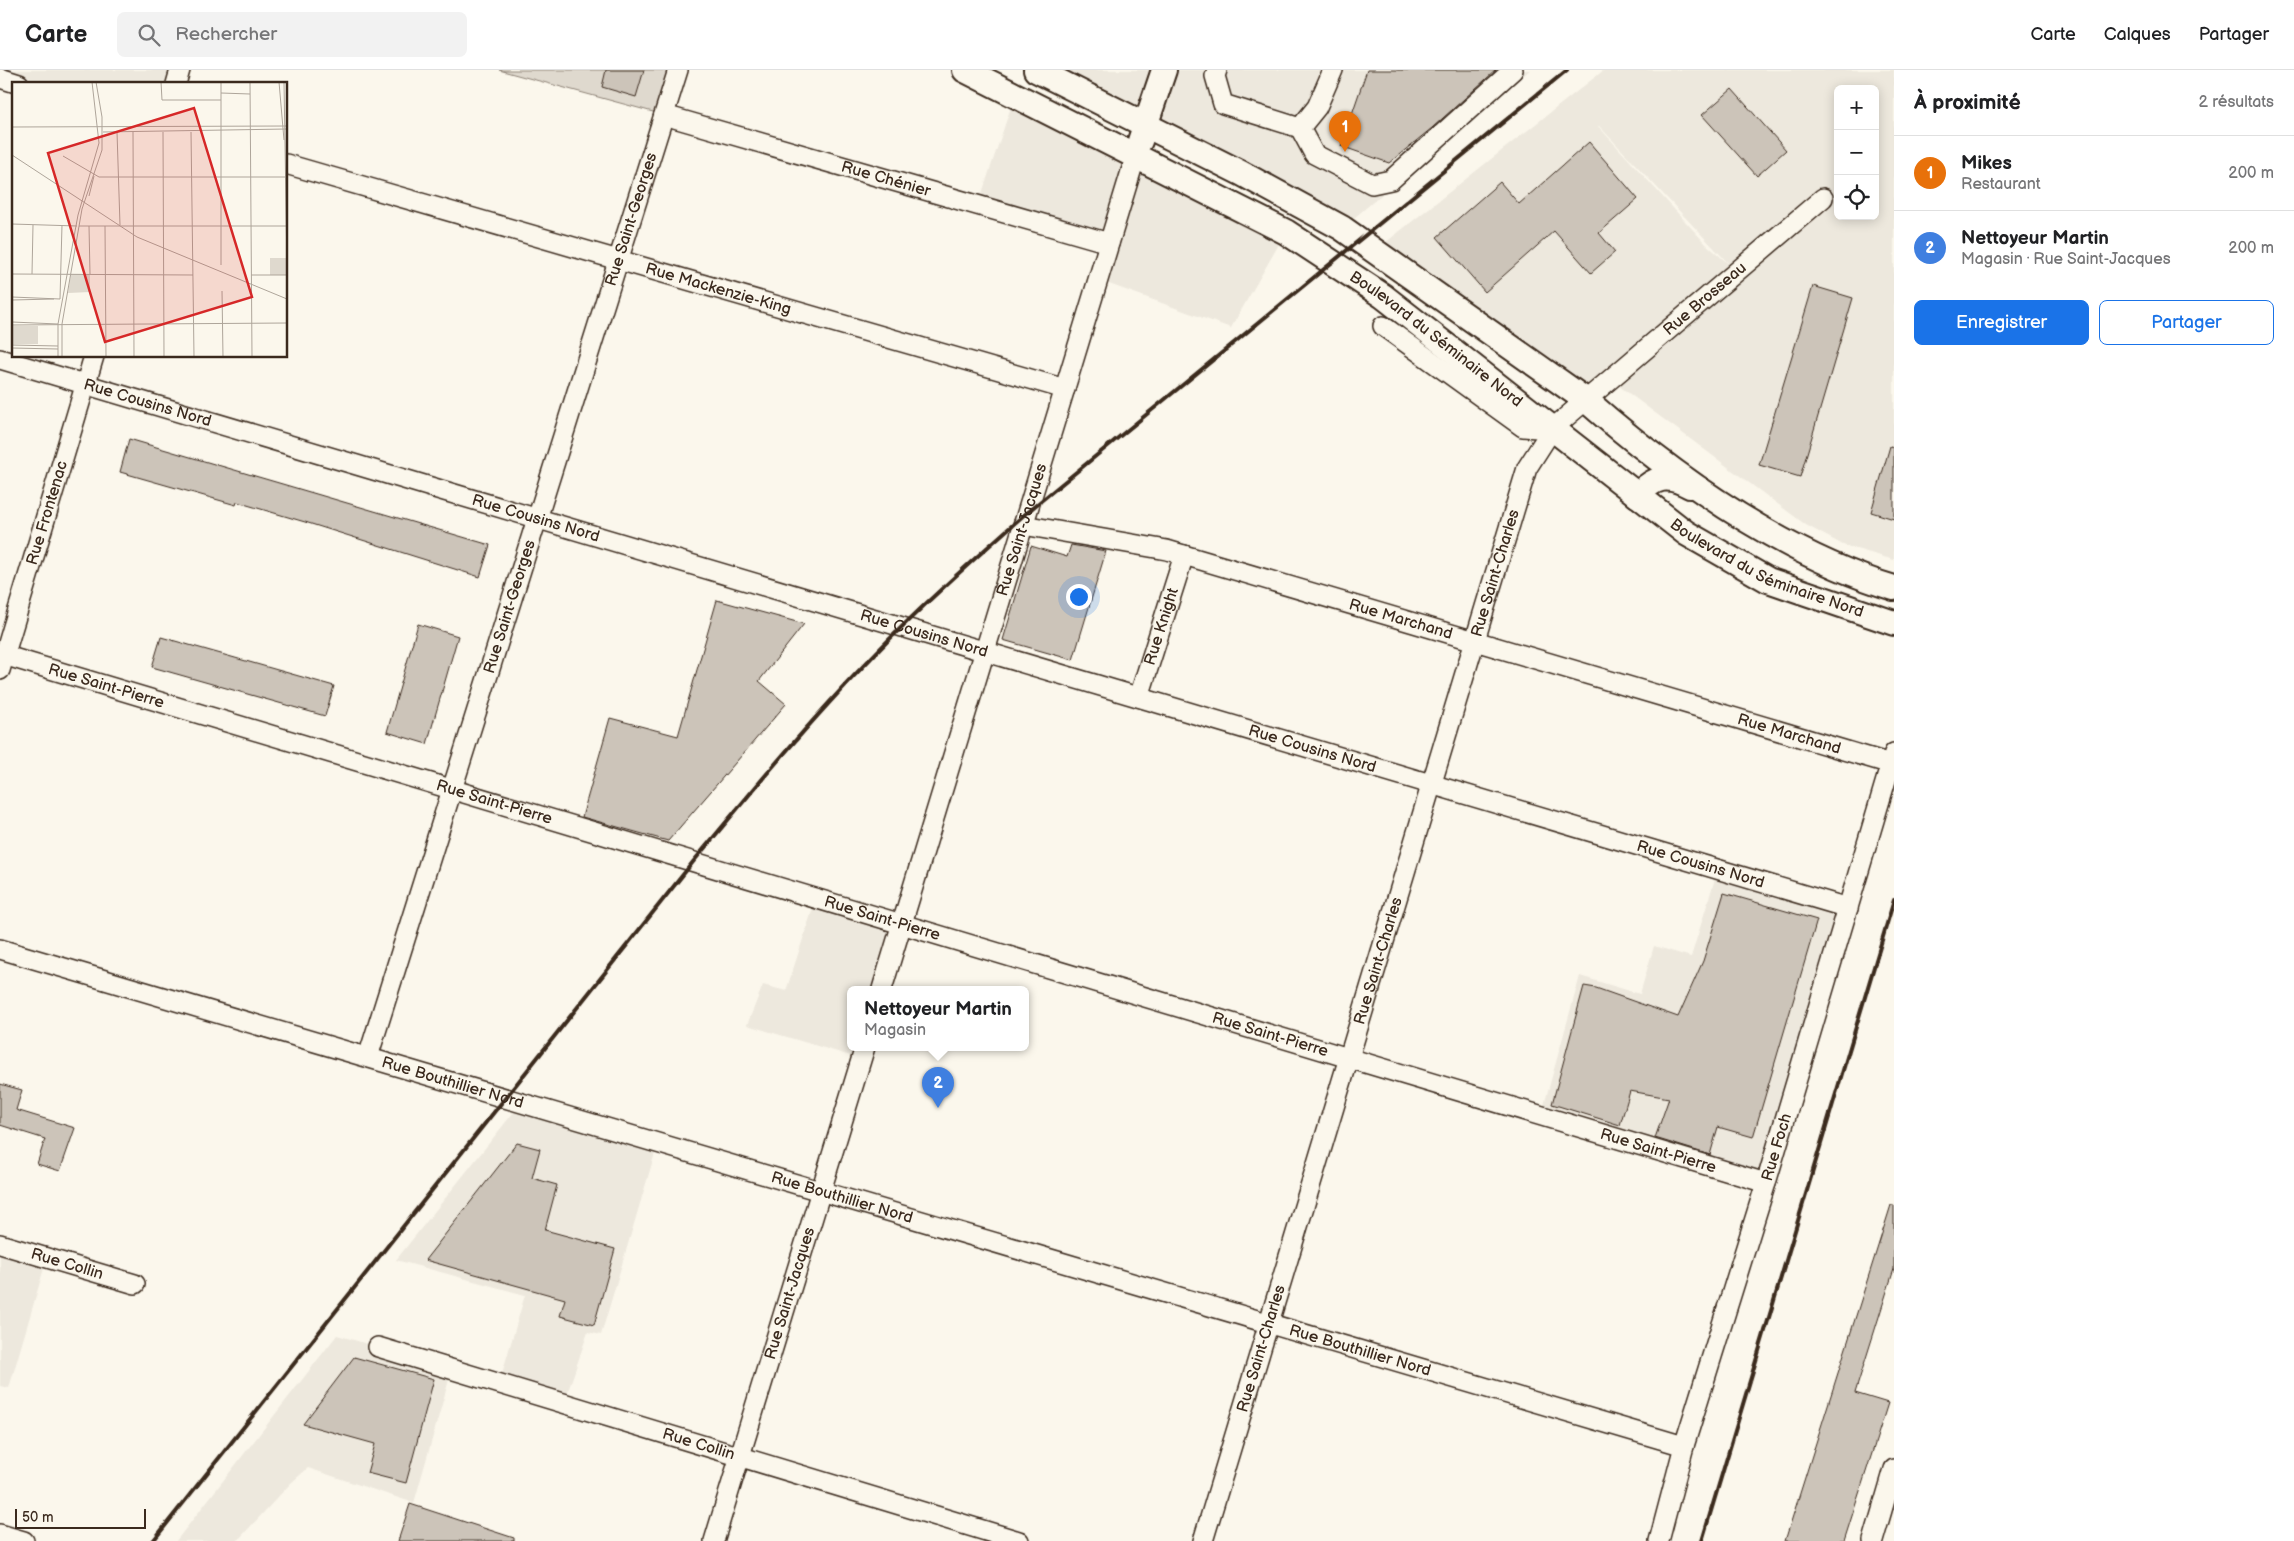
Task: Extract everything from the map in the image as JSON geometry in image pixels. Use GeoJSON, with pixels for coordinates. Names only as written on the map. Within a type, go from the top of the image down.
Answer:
{"type":"FeatureCollection","features":[{"type":"Feature","properties":{"kind":"main road","name":"Boulevard du Séminaire Nord"},"geometry":{"type":"LineString","coordinates":[[965,70],[1286,232],[1383,296],[1686,533],[1768,580],[1894,623]]}},
{"type":"Feature","properties":{"kind":"main road","name":"Boulevard du Séminaire Nord"},"geometry":{"type":"LineString","coordinates":[[1036,70],[1241,173],[1342,228],[1587,401],[1615,426],[1714,498],[1791,545],[1840,568],[1894,588]]}},
{"type":"Feature","properties":{"kind":"main road","name":"Rue Saint-Jacques"},"geometry":{"type":"LineString","coordinates":[[1136,155],[1164,70]]}},
{"type":"Feature","properties":{"kind":"main road"},"geometry":{"type":"LineString","coordinates":[[1637,495],[1650,483],[1664,477],[1685,483],[1714,498]]}},
{"type":"Feature","properties":{"kind":"street","name":"Rue Saint-Georges"},"geometry":{"type":"LineString","coordinates":[[368,1058],[678,70]]}},
{"type":"Feature","properties":{"kind":"street"},"geometry":{"type":"LineString","coordinates":[[1217,70],[1216,76],[1223,104],[1300,128],[1314,154],[1372,184],[1391,180],[1513,70]]}},
{"type":"Feature","properties":{"kind":"street"},"geometry":{"type":"LineString","coordinates":[[1300,128],[1317,107],[1333,70]]}},
{"type":"Feature","properties":{"kind":"street"},"geometry":{"type":"LineString","coordinates":[[0,78],[13,82]]}},
{"type":"Feature","properties":{"kind":"street","name":"Rue Chénier"},"geometry":{"type":"LineString","coordinates":[[664,115],[1109,242]]}},
{"type":"Feature","properties":{"kind":"street","name":"Rue Saint-Jacques"},"geometry":{"type":"LineString","coordinates":[[883,986],[1136,155]]}},
{"type":"Feature","properties":{"kind":"street","name":"Rue Mackenzie-King"},"geometry":{"type":"LineString","coordinates":[[288,165],[1065,389]]}},
{"type":"Feature","properties":{"kind":"street","name":"Rue Brosseau"},"geometry":{"type":"LineString","coordinates":[[1587,401],[1823,198]]}},
{"type":"Feature","properties":{"kind":"street"},"geometry":{"type":"LineString","coordinates":[[1383,326],[1523,426],[1552,428]]}},
{"type":"Feature","properties":{"kind":"street","name":"Rue Frontenac"},"geometry":{"type":"LineString","coordinates":[[1,660],[93,358]]}},
{"type":"Feature","properties":{"kind":"street","name":"Rue Cousins Nord"},"geometry":{"type":"LineString","coordinates":[[0,359],[1848,908]]}},
{"type":"Feature","properties":{"kind":"street","name":"Rue Saint-Charles"},"geometry":{"type":"LineString","coordinates":[[1203,1541],[1527,468],[1552,428],[1587,401]]}},
{"type":"Feature","properties":{"kind":"street","name":"Rue Marchand"},"geometry":{"type":"LineString","coordinates":[[1023,525],[1184,555],[1475,640],[1892,758]]}},
{"type":"Feature","properties":{"kind":"street","name":"Rue Knight"},"geometry":{"type":"LineString","coordinates":[[1139,697],[1184,555]]}},
{"type":"Feature","properties":{"kind":"street","name":"Rue Saint-Pierre"},"geometry":{"type":"LineString","coordinates":[[1,660],[452,790],[1766,1183]]}},
{"type":"Feature","properties":{"kind":"street","name":"Rue Foch"},"geometry":{"type":"LineString","coordinates":[[1659,1541],[1684,1446],[1766,1183],[1892,758]]}},
{"type":"Feature","properties":{"kind":"street","name":"Rue Bouthillier Nord"},"geometry":{"type":"LineString","coordinates":[[0,949],[1684,1446]]}},
{"type":"Feature","properties":{"kind":"street","name":"Rue Saint-Jacques"},"geometry":{"type":"LineString","coordinates":[[714,1541],[864,1051]]}},
{"type":"Feature","properties":{"kind":"street","name":"Rue Collin"},"geometry":{"type":"LineString","coordinates":[[0,1244],[135,1284]]}},
{"type":"Feature","properties":{"kind":"street","name":"Rue Collin"},"geometry":{"type":"LineString","coordinates":[[378,1347],[1019,1541]]}},
{"type":"Feature","properties":{"kind":"street"},"geometry":{"type":"LineString","coordinates":[[1873,1541],[1894,1469]]}},
{"type":"Feature","properties":{"kind":"street"},"geometry":{"type":"LineString","coordinates":[[0,1534],[24,1541]]}},
{"type":"Feature","properties":{"kind":"shaded area"},"geometry":{"type":"Polygon","coordinates":[[[0,70],[180,70],[177,82],[12,82],[0,70]]]}},
{"type":"Feature","properties":{"kind":"shaded area"},"geometry":{"type":"Polygon","coordinates":[[[499,70],[678,70],[664,115],[499,70]]]}},
{"type":"Feature","properties":{"kind":"shaded area"},"geometry":{"type":"Polygon","coordinates":[[[1037,70],[1530,70],[1342,228],[1037,70]]]}},
{"type":"Feature","properties":{"kind":"shaded area"},"geometry":{"type":"Polygon","coordinates":[[[1604,70],[1894,70],[1894,560],[1843,545],[1806,525],[1611,380],[1587,401],[1376,250],[1604,70]],[[1599,126],[1706,244],[1731,266],[1599,126]]]}},
{"type":"Feature","properties":{"kind":"shaded area"},"geometry":{"type":"Polygon","coordinates":[[[1015,95],[1286,232],[1231,328],[1098,280],[1109,243],[978,205],[1015,95]]]}},
{"type":"Feature","properties":{"kind":"shaded area"},"geometry":{"type":"Polygon","coordinates":[[[1718,869],[1848,908],[1766,1183],[1541,1116],[1580,976],[1640,994],[1654,946],[1691,957],[1718,869]]]}},
{"type":"Feature","properties":{"kind":"shaded area"},"geometry":{"type":"Polygon","coordinates":[[[816,899],[902,925],[883,986],[847,986],[847,1051],[864,1051],[861,1059],[747,1025],[763,985],[786,991],[816,899]]]}},
{"type":"Feature","properties":{"kind":"shaded area"},"geometry":{"type":"Polygon","coordinates":[[[521,1103],[658,1143],[601,1335],[588,1332],[564,1403],[499,1384],[525,1295],[396,1260],[521,1103]]]}},
{"type":"Feature","properties":{"kind":"shaded area"},"geometry":{"type":"Polygon","coordinates":[[[0,1244],[47,1258],[9,1388],[0,1386],[0,1244]]]}},
{"type":"Feature","properties":{"kind":"shaded area"},"geometry":{"type":"Polygon","coordinates":[[[337,1335],[452,1369],[414,1503],[308,1468],[291,1483],[237,1541],[176,1541],[337,1335]]]}},
{"type":"Feature","properties":{"kind":"building"},"geometry":{"type":"Polygon","coordinates":[[[606,70],[644,70],[636,97],[602,87],[606,70]]]}},
{"type":"Feature","properties":{"kind":"building"},"geometry":{"type":"Polygon","coordinates":[[[1367,70],[1496,70],[1432,128],[1389,163],[1341,146],[1367,70]]]}},
{"type":"Feature","properties":{"kind":"building"},"geometry":{"type":"Polygon","coordinates":[[[1732,89],[1786,150],[1757,176],[1702,115],[1732,89]]]}},
{"type":"Feature","properties":{"kind":"building"},"geometry":{"type":"Polygon","coordinates":[[[1589,142],[1638,199],[1599,233],[1615,252],[1591,273],[1554,231],[1485,292],[1437,237],[1500,182],[1519,204],[1589,142]]]}},
{"type":"Feature","properties":{"kind":"building"},"geometry":{"type":"Polygon","coordinates":[[[1813,286],[1853,298],[1800,477],[1759,465],[1813,286]]]}},
{"type":"Feature","properties":{"kind":"building"},"geometry":{"type":"Polygon","coordinates":[[[129,439],[490,545],[480,577],[237,502],[236,505],[120,472],[129,439]]]}},
{"type":"Feature","properties":{"kind":"building"},"geometry":{"type":"Polygon","coordinates":[[[1890,446],[1894,447],[1894,519],[1871,512],[1890,446]]]}},
{"type":"Feature","properties":{"kind":"building"},"geometry":{"type":"Polygon","coordinates":[[[1071,545],[1106,551],[1073,660],[1003,640],[1031,546],[1067,557],[1071,545]]]}},
{"type":"Feature","properties":{"kind":"building"},"geometry":{"type":"Polygon","coordinates":[[[717,600],[804,624],[759,681],[786,704],[668,841],[582,817],[610,718],[678,736],[717,600]]]}},
{"type":"Feature","properties":{"kind":"building"},"geometry":{"type":"Polygon","coordinates":[[[418,624],[458,636],[427,744],[387,732],[418,624]]]}},
{"type":"Feature","properties":{"kind":"building"},"geometry":{"type":"Polygon","coordinates":[[[161,637],[334,686],[325,716],[152,667],[161,637]]]}},
{"type":"Feature","properties":{"kind":"building"},"geometry":{"type":"Polygon","coordinates":[[[1724,893],[1817,920],[1753,1137],[1718,1127],[1710,1155],[1655,1138],[1669,1098],[1630,1091],[1620,1125],[1552,1104],[1584,986],[1596,988],[1678,1017],[1703,961],[1724,893]]]}},
{"type":"Feature","properties":{"kind":"building"},"geometry":{"type":"Polygon","coordinates":[[[0,1084],[22,1090],[16,1110],[75,1128],[60,1171],[37,1164],[45,1139],[0,1125],[0,1084]]]}},
{"type":"Feature","properties":{"kind":"building"},"geometry":{"type":"Polygon","coordinates":[[[517,1143],[540,1149],[532,1178],[557,1185],[545,1230],[615,1249],[594,1325],[560,1316],[565,1299],[425,1260],[517,1143]]]}},
{"type":"Feature","properties":{"kind":"building"},"geometry":{"type":"Polygon","coordinates":[[[1891,1205],[1894,1205],[1894,1269],[1855,1393],[1888,1403],[1844,1541],[1785,1541],[1891,1205]]]}},
{"type":"Feature","properties":{"kind":"building"},"geometry":{"type":"Polygon","coordinates":[[[354,1357],[434,1379],[406,1483],[367,1473],[375,1444],[303,1424],[354,1357]]]}},
{"type":"Feature","properties":{"kind":"building"},"geometry":{"type":"Polygon","coordinates":[[[410,1504],[514,1538],[514,1541],[398,1541],[410,1504]]]}},
{"type":"Feature","properties":{"kind":"railway"},"geometry":{"type":"LineString","coordinates":[[153,1541],[693,862],[803,732],[891,637],[928,601],[1025,514],[1567,70]]}},
{"type":"Feature","properties":{"kind":"railway"},"geometry":{"type":"LineString","coordinates":[[1702,1541],[1894,900]]}},
{"type":"Feature","properties":{"kind":"place","name":"Mikes"},"geometry":{"type":"Point","coordinates":[1345,152]}},
{"type":"Feature","properties":{"kind":"place","name":"Nettoyeur Martin"},"geometry":{"type":"Point","coordinates":[938,1108]}}]}
